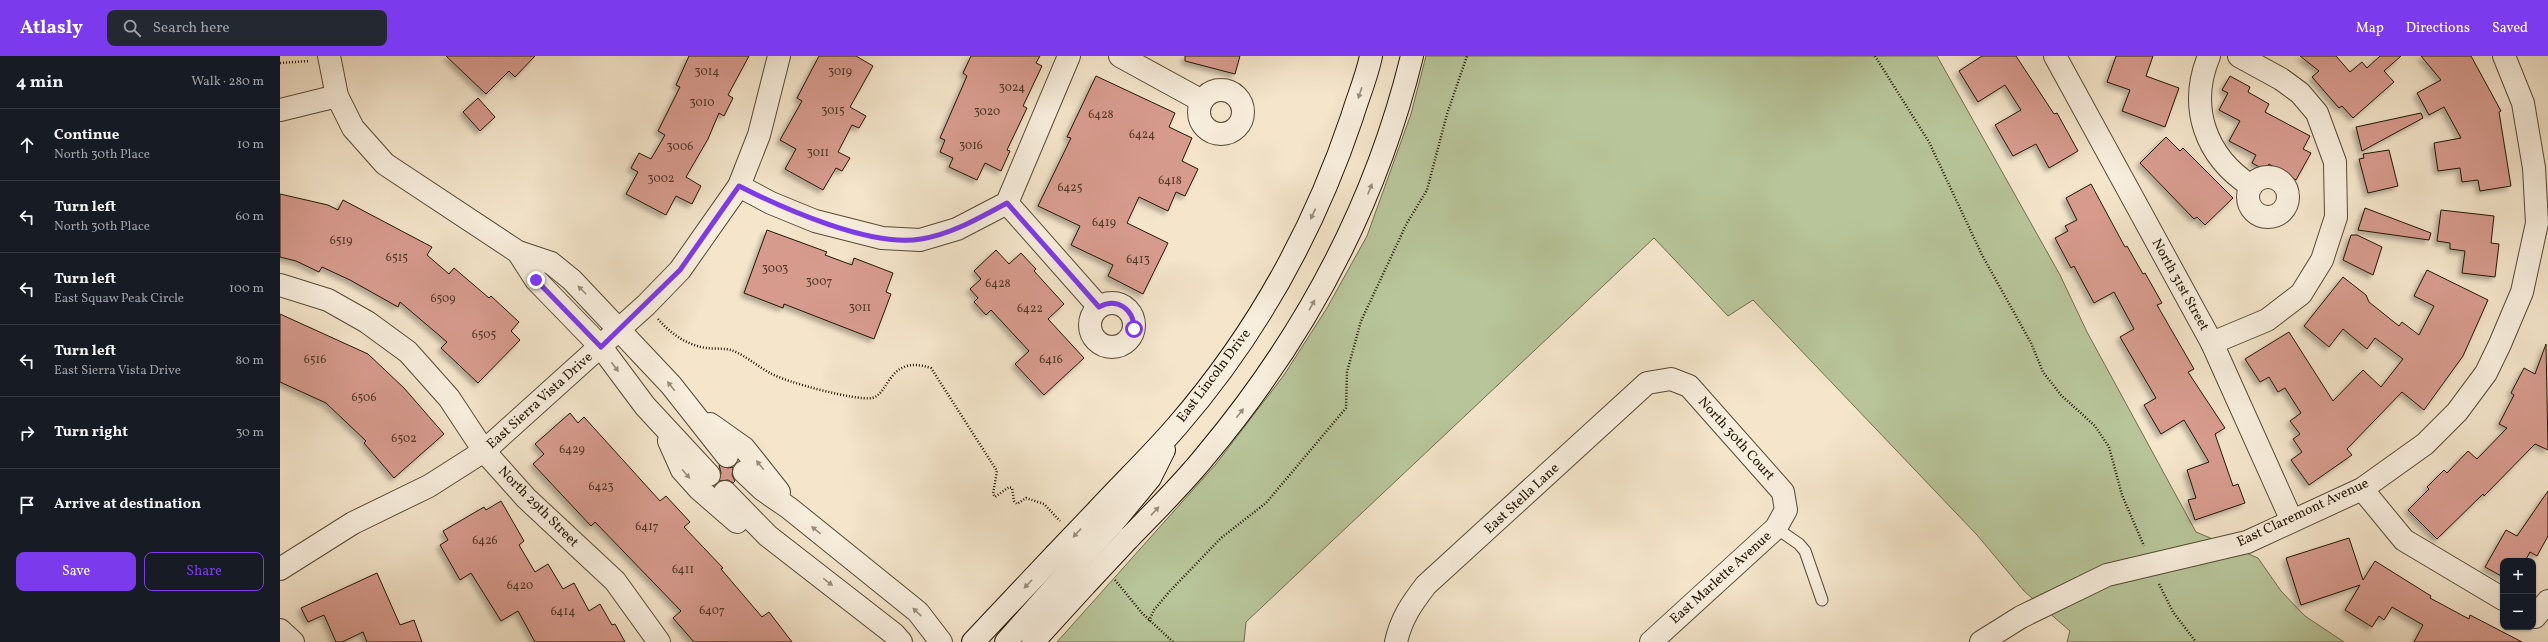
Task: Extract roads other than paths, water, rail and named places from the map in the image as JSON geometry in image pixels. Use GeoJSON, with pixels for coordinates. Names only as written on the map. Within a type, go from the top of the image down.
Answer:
{"type":"FeatureCollection","features":[{"type":"Feature","properties":{"kind":"street","name":"East Sierra Vista Drive"},"geometry":{"type":"LineString","coordinates":[[280,569],[353,523],[429,486],[484,451],[646,305],[680,270],[739,186],[759,135],[779,56]]}},
{"type":"Feature","properties":{"kind":"street"},"geometry":{"type":"LineString","coordinates":[[739,186],[771,203],[816,221],[882,238],[920,240],[958,229],[1007,203],[1069,56]]}},
{"type":"Feature","properties":{"kind":"street"},"geometry":{"type":"LineString","coordinates":[[1120,56],[1202,101]]}},
{"type":"Feature","properties":{"kind":"street","name":"East Lincoln Drive"},"geometry":{"type":"LineString","coordinates":[[1062,563],[1105,517],[1150,478],[1177,426],[1235,352],[1271,297],[1296,251],[1341,149],[1371,56]]}},
{"type":"Feature","properties":{"kind":"street"},"geometry":{"type":"LineString","coordinates":[[1033,642],[1206,456],[1262,383],[1305,318],[1360,213],[1379,166],[1412,56]]}},
{"type":"Feature","properties":{"kind":"street","name":"North 31st Street"},"geometry":{"type":"LineString","coordinates":[[2055,56],[2212,343],[2292,521]]}},
{"type":"Feature","properties":{"kind":"street"},"geometry":{"type":"LineString","coordinates":[[2209,56],[2204,69],[2200,111],[2206,136],[2216,154],[2234,175],[2251,186]]}},
{"type":"Feature","properties":{"kind":"street"},"geometry":{"type":"LineString","coordinates":[[2212,343],[2267,320],[2301,294],[2322,260],[2336,217],[2335,162],[2317,113],[2300,93],[2281,79],[2239,56]]}},
{"type":"Feature","properties":{"kind":"street","name":"East Claremont Avenue"},"geometry":{"type":"LineString","coordinates":[[1981,642],[2021,617],[2107,575],[2247,542],[2362,489],[2425,444],[2457,412],[2486,373],[2522,292],[2537,223],[2534,168],[2523,103],[2504,56]]}},
{"type":"Feature","properties":{"kind":"street"},"geometry":{"type":"LineString","coordinates":[[330,58],[337,96],[353,128],[385,164],[518,252],[551,263],[572,280],[620,329],[671,385],[686,407],[727,456]]}},
{"type":"Feature","properties":{"kind":"street"},"geometry":{"type":"LineString","coordinates":[[280,110],[337,96]]}},
{"type":"Feature","properties":{"kind":"street"},"geometry":{"type":"LineString","coordinates":[[1007,203],[1099,307]]}},
{"type":"Feature","properties":{"kind":"street"},"geometry":{"type":"LineString","coordinates":[[518,252],[536,280],[601,347],[663,427],[709,475]]}},
{"type":"Feature","properties":{"kind":"street","name":"North 29th Street"},"geometry":{"type":"LineString","coordinates":[[280,285],[328,300],[368,322],[408,352],[449,398],[484,451],[526,498],[615,581],[659,642]]}},
{"type":"Feature","properties":{"kind":"street","name":"North 30th Court"},"geometry":{"type":"LineString","coordinates":[[1671,379],[1689,386],[1783,492],[1781,519]]}},
{"type":"Feature","properties":{"kind":"street","name":"East Stella Lane"},"geometry":{"type":"LineString","coordinates":[[1396,642],[1399,627],[1409,607],[1426,585],[1648,383],[1671,379]]}},
{"type":"Feature","properties":{"kind":"street"},"geometry":{"type":"LineString","coordinates":[[686,407],[744,448],[771,479],[789,508]]}},
{"type":"Feature","properties":{"kind":"street"},"geometry":{"type":"LineString","coordinates":[[663,427],[682,470],[699,489],[737,522],[768,536]]}},
{"type":"Feature","properties":{"kind":"street"},"geometry":{"type":"LineString","coordinates":[[744,472],[763,490],[789,508],[918,612],[941,642]]}},
{"type":"Feature","properties":{"kind":"street"},"geometry":{"type":"LineString","coordinates":[[2362,489],[2404,540],[2500,597]]}},
{"type":"Feature","properties":{"kind":"street"},"geometry":{"type":"LineString","coordinates":[[725,492],[768,536],[894,634],[901,642]]}},
{"type":"Feature","properties":{"kind":"street","name":"East Marlette Avenue"},"geometry":{"type":"LineString","coordinates":[[1651,642],[1781,519]]}},
{"type":"Feature","properties":{"kind":"street"},"geometry":{"type":"LineString","coordinates":[[973,642],[1062,563]]}},
{"type":"Feature","properties":{"kind":"street"},"geometry":{"type":"LineString","coordinates":[[1006,642],[1062,563]]}},
{"type":"Feature","properties":{"kind":"street"},"geometry":{"type":"LineString","coordinates":[[280,630],[293,642]]}},
{"type":"Feature","properties":{"kind":"lane"},"geometry":{"type":"LineString","coordinates":[[1781,519],[1805,551],[1822,600]]}}]}
